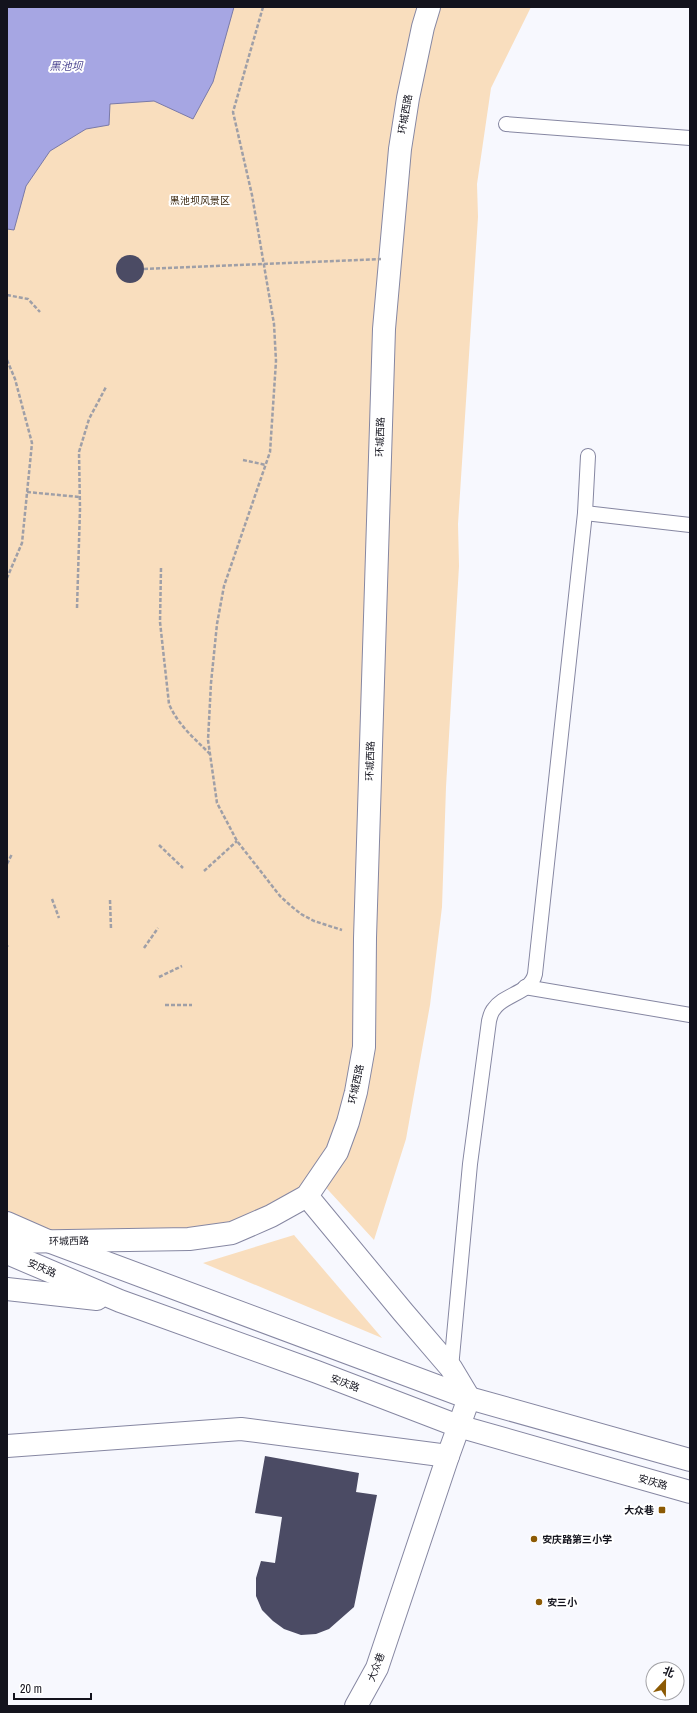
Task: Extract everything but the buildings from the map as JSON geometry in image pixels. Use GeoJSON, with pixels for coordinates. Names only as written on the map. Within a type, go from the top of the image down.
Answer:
{"type":"FeatureCollection","features":[{"type":"Feature","properties":{"kind":"street","name":"环城西路"},"geometry":{"type":"LineString","coordinates":[[7,1242],[189,1239],[212,1237],[238,1230],[270,1216],[307,1196],[337,1152],[348,1122],[356,1092],[364,1047],[365,938],[384,330],[400,148],[408,98],[429,7]]}},
{"type":"Feature","properties":{"kind":"street"},"geometry":{"type":"LineString","coordinates":[[307,1196],[451,1368],[468,1398]]}},
{"type":"Feature","properties":{"kind":"street"},"geometry":{"type":"LineString","coordinates":[[7,1222],[48,1241],[468,1398],[690,1460]]}},
{"type":"Feature","properties":{"kind":"street","name":"安庆路"},"geometry":{"type":"LineString","coordinates":[[7,1253],[120,1301],[317,1372],[458,1426],[690,1492]]}},
{"type":"Feature","properties":{"kind":"street"},"geometry":{"type":"LineString","coordinates":[[7,1289],[120,1301]]}},
{"type":"Feature","properties":{"kind":"street","name":"大众巷"},"geometry":{"type":"LineString","coordinates":[[356,1706],[377,1668],[468,1398]]}},
{"type":"Feature","properties":{"kind":"street"},"geometry":{"type":"LineString","coordinates":[[7,1446],[241,1429],[448,1456]]}},
{"type":"Feature","properties":{"kind":"lane"},"geometry":{"type":"LineString","coordinates":[[506,124],[690,138]]}},
{"type":"Feature","properties":{"kind":"lane"},"geometry":{"type":"LineString","coordinates":[[451,1368],[470,1164],[489,1021],[493,1009],[501,1000],[533,981],[535,974],[585,513],[588,456]]}},
{"type":"Feature","properties":{"kind":"lane"},"geometry":{"type":"LineString","coordinates":[[585,513],[690,525]]}},
{"type":"Feature","properties":{"kind":"lane"},"geometry":{"type":"LineString","coordinates":[[525,987],[690,1016]]}},
{"type":"Feature","properties":{"kind":"path"},"geometry":{"type":"LineString","coordinates":[[263,7],[233,112],[252,195],[274,324],[276,361],[270,452],[224,586],[217,624],[211,683],[208,740],[217,803],[237,841],[280,896],[296,910],[314,921],[365,938]]}},
{"type":"Feature","properties":{"kind":"path"},"geometry":{"type":"LineString","coordinates":[[144,269],[381,259]]}},
{"type":"Feature","properties":{"kind":"path"},"geometry":{"type":"LineString","coordinates":[[7,295],[28,299],[40,312]]}},
{"type":"Feature","properties":{"kind":"path"},"geometry":{"type":"LineString","coordinates":[[7,360],[15,379],[32,443],[22,543],[7,578]]}},
{"type":"Feature","properties":{"kind":"path"},"geometry":{"type":"LineString","coordinates":[[77,608],[80,497],[79,452],[89,419],[106,388]]}},
{"type":"Feature","properties":{"kind":"path"},"geometry":{"type":"LineString","coordinates":[[243,460],[266,465]]}},
{"type":"Feature","properties":{"kind":"path"},"geometry":{"type":"LineString","coordinates":[[27,492],[80,497]]}},
{"type":"Feature","properties":{"kind":"path"},"geometry":{"type":"LineString","coordinates":[[161,568],[160,622],[169,704],[174,716],[210,754]]}},
{"type":"Feature","properties":{"kind":"path"},"geometry":{"type":"LineString","coordinates":[[204,871],[237,841]]}},
{"type":"Feature","properties":{"kind":"path"},"geometry":{"type":"LineString","coordinates":[[160,845],[183,868]]}},
{"type":"Feature","properties":{"kind":"path"},"geometry":{"type":"LineString","coordinates":[[7,864],[12,854]]}},
{"type":"Feature","properties":{"kind":"path"},"geometry":{"type":"LineString","coordinates":[[52,899],[59,918]]}},
{"type":"Feature","properties":{"kind":"path"},"geometry":{"type":"LineString","coordinates":[[110,900],[111,929]]}},
{"type":"Feature","properties":{"kind":"path"},"geometry":{"type":"LineString","coordinates":[[144,948],[158,928]]}},
{"type":"Feature","properties":{"kind":"path"},"geometry":{"type":"LineString","coordinates":[[159,977],[182,966]]}},
{"type":"Feature","properties":{"kind":"path"},"geometry":{"type":"LineString","coordinates":[[165,1005],[192,1004]]}},
{"type":"Feature","properties":{"kind":"green space","name":"黑池坝风景区"},"geometry":{"type":"Polygon","coordinates":[[[7,7],[531,7],[491,88],[477,184],[478,217],[458,524],[459,566],[446,787],[442,907],[430,1005],[406,1139],[374,1240],[319,1180],[232,1233],[48,1241],[7,1223],[7,7]]]}},
{"type":"Feature","properties":{"kind":"green space"},"geometry":{"type":"Polygon","coordinates":[[[294,1235],[382,1338],[203,1263],[294,1235]]]}},
{"type":"Feature","properties":{"kind":"water","name":"黑池坝"},"geometry":{"type":"Polygon","coordinates":[[[7,7],[234,7],[213,82],[193,119],[154,101],[110,104],[109,125],[86,129],[50,151],[26,186],[14,230],[7,229],[7,7]]]}},
{"type":"Feature","properties":{"kind":"place","name":"大众巷"},"geometry":{"type":"Point","coordinates":[662,1510]}},
{"type":"Feature","properties":{"kind":"place","name":"安庆路第三小学"},"geometry":{"type":"Point","coordinates":[534,1539]}},
{"type":"Feature","properties":{"kind":"place","name":"安三小"},"geometry":{"type":"Point","coordinates":[539,1602]}}]}
